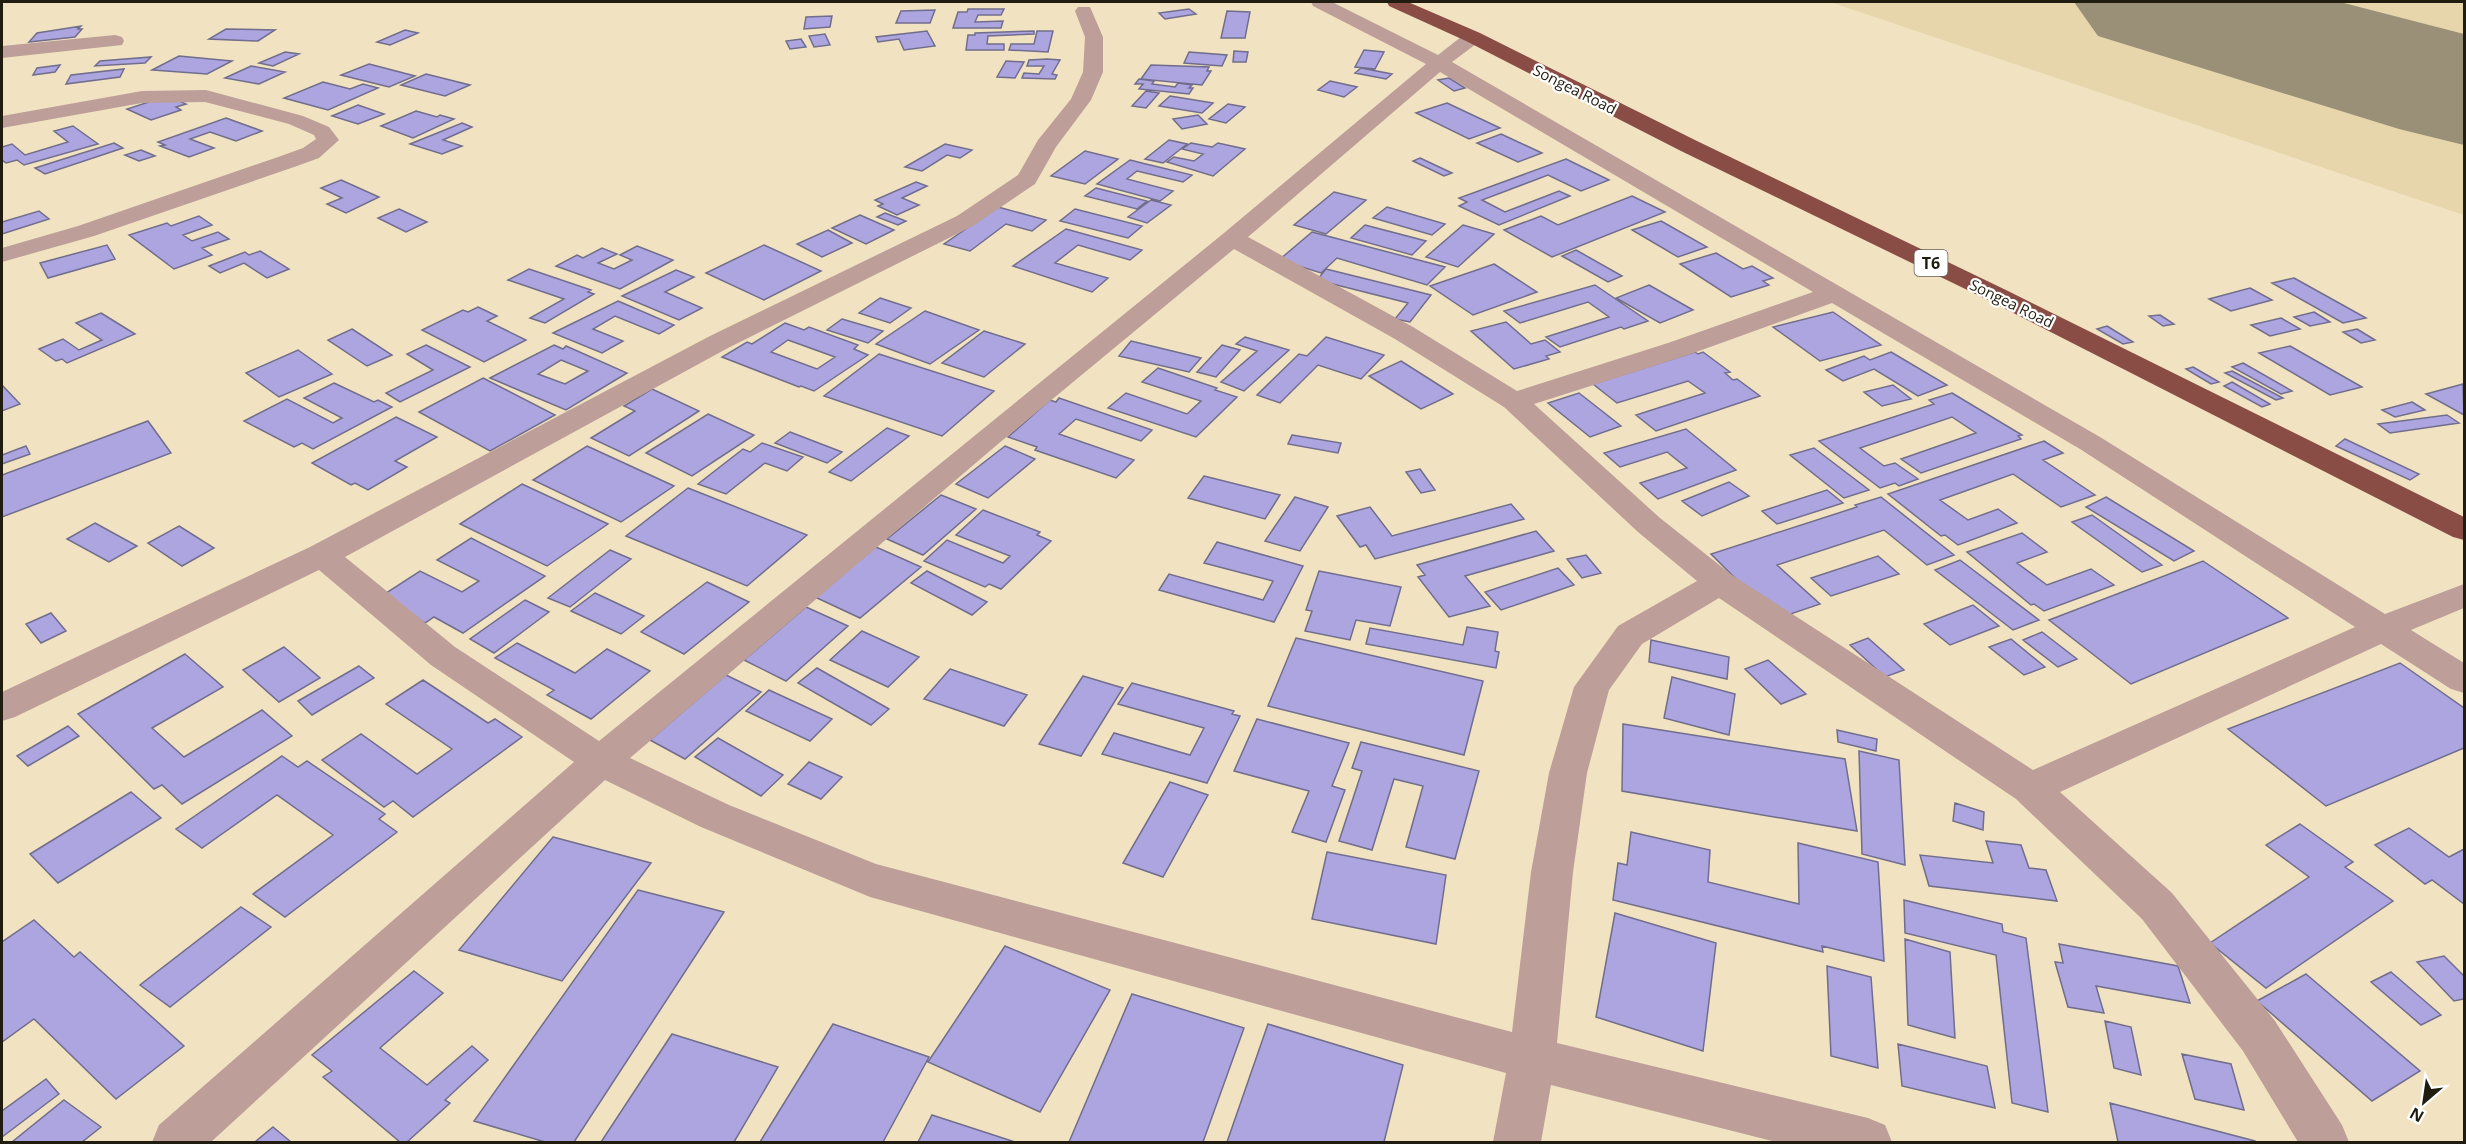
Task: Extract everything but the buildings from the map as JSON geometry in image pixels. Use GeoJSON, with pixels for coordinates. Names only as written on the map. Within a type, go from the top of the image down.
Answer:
{"type":"FeatureCollection","features":[{"type":"Feature","properties":{"kind":"highway","name":"Songea Road"},"geometry":{"type":"LineString","coordinates":[[1395,2],[1473,37],[1689,146],[1999,296],[2464,530]]}},
{"type":"Feature","properties":{"kind":"street"},"geometry":{"type":"LineString","coordinates":[[1319,2],[1438,63],[2090,443],[2464,680]]}},
{"type":"Feature","properties":{"kind":"street"},"geometry":{"type":"LineString","coordinates":[[2,707],[322,555],[719,342],[965,221],[1003,197],[1027,179],[1046,145],[1081,100],[1093,72],[1094,37],[1084,11]]}},
{"type":"Feature","properties":{"kind":"street"},"geometry":{"type":"LineString","coordinates":[[176,1143],[601,762],[988,438],[1232,238],[1438,63],[1473,37]]}},
{"type":"Feature","properties":{"kind":"street"},"geometry":{"type":"LineString","coordinates":[[2,52],[115,41]]}},
{"type":"Feature","properties":{"kind":"street"},"geometry":{"type":"LineString","coordinates":[[2,122],[142,97],[206,96],[266,110],[296,120],[322,130],[328,140],[311,153],[289,161],[86,231],[2,255]]}},
{"type":"Feature","properties":{"kind":"street"},"geometry":{"type":"LineString","coordinates":[[1232,238],[1404,333],[1514,401],[1649,525],[1720,583],[2030,788],[2157,906],[2259,1036],[2325,1143]]}},
{"type":"Feature","properties":{"kind":"street"},"geometry":{"type":"LineString","coordinates":[[1514,401],[1678,350],[1835,293]]}},
{"type":"Feature","properties":{"kind":"street"},"geometry":{"type":"LineString","coordinates":[[322,555],[443,656],[601,762],[715,816],[870,880],[1532,1059],[1868,1143]]}},
{"type":"Feature","properties":{"kind":"street"},"geometry":{"type":"LineString","coordinates":[[1516,1143],[1532,1059],[1555,850],[1568,773],[1592,687],[1630,634],[1720,583]]}},
{"type":"Feature","properties":{"kind":"street"},"geometry":{"type":"LineString","coordinates":[[2030,788],[2384,628],[2464,595]]}},
{"type":"Feature","properties":{"kind":"shaded area"},"geometry":{"type":"Polygon","coordinates":[[[1830,2],[2464,3],[2464,215],[1830,2]]]}},
{"type":"Feature","properties":{"kind":"runway"},"geometry":{"type":"LineString","coordinates":[[2155,2],[2464,90]]}}]}
